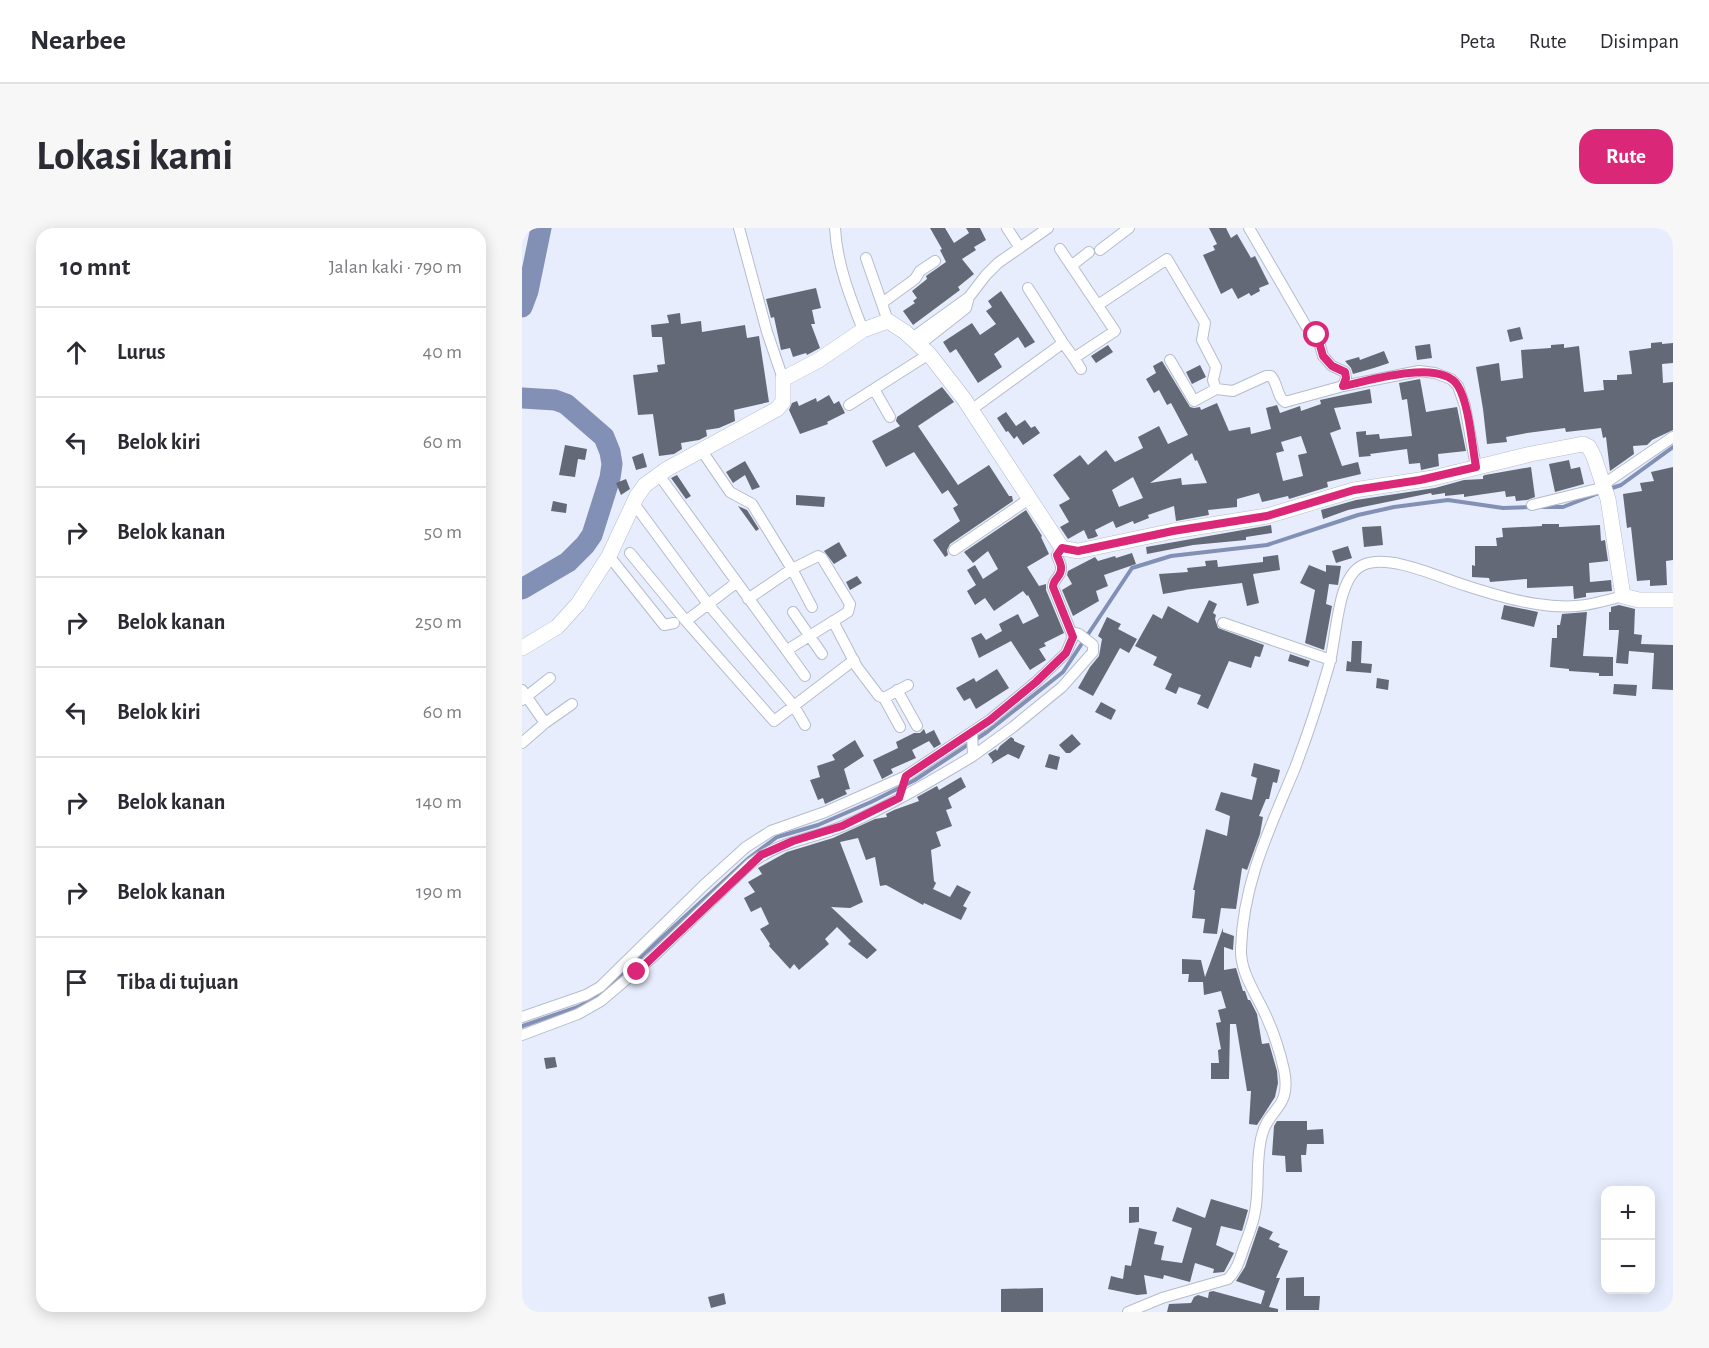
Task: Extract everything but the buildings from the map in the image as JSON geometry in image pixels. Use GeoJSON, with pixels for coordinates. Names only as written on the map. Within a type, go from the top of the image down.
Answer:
{"type":"FeatureCollection","features":[{"type":"Feature","properties":{"kind":"street"},"geometry":{"type":"LineString","coordinates":[[522,648],[564,621],[578,604],[609,556],[637,496],[645,485],[781,405],[784,397],[783,379],[767,333],[739,228]]}},
{"type":"Feature","properties":{"kind":"street"},"geometry":{"type":"LineString","coordinates":[[835,228],[838,256],[863,330]]}},
{"type":"Feature","properties":{"kind":"street"},"geometry":{"type":"LineString","coordinates":[[1007,228],[1020,248]]}},
{"type":"Feature","properties":{"kind":"street"},"geometry":{"type":"LineString","coordinates":[[849,405],[874,389],[920,346],[969,297],[986,275],[1048,228]]}},
{"type":"Feature","properties":{"kind":"street"},"geometry":{"type":"LineString","coordinates":[[1071,266],[1129,228]]}},
{"type":"Feature","properties":{"kind":"street"},"geometry":{"type":"LineString","coordinates":[[1249,228],[1306,326],[1317,335],[1323,356],[1332,366],[1345,372],[1346,378],[1343,386]]}},
{"type":"Feature","properties":{"kind":"street"},"geometry":{"type":"LineString","coordinates":[[1060,249],[1115,331],[1074,358]]}},
{"type":"Feature","properties":{"kind":"street"},"geometry":{"type":"LineString","coordinates":[[866,258],[888,321],[920,346],[971,410],[1062,548],[1078,551],[1173,531],[1267,516],[1354,490],[1420,480],[1560,447],[1583,444],[1590,450],[1605,490],[1623,596]]}},
{"type":"Feature","properties":{"kind":"street"},"geometry":{"type":"LineString","coordinates":[[1098,305],[1167,259],[1205,323],[1202,340],[1216,367],[1213,380],[1216,388]]}},
{"type":"Feature","properties":{"kind":"street"},"geometry":{"type":"LineString","coordinates":[[882,303],[935,261]]}},
{"type":"Feature","properties":{"kind":"street"},"geometry":{"type":"LineString","coordinates":[[1028,288],[1081,369]]}},
{"type":"Feature","properties":{"kind":"street"},"geometry":{"type":"LineString","coordinates":[[783,379],[819,360],[863,330],[888,321]]}},
{"type":"Feature","properties":{"kind":"street"},"geometry":{"type":"LineString","coordinates":[[971,410],[1063,342]]}},
{"type":"Feature","properties":{"kind":"street"},"geometry":{"type":"LineString","coordinates":[[1170,360],[1194,400],[1216,388],[1233,391],[1266,376],[1271,376],[1275,381],[1282,400],[1285,402],[1343,386],[1419,371],[1451,379],[1458,386],[1465,406],[1476,467]]}},
{"type":"Feature","properties":{"kind":"street"},"geometry":{"type":"LineString","coordinates":[[874,389],[890,417]]}},
{"type":"Feature","properties":{"kind":"street"},"geometry":{"type":"LineString","coordinates":[[1532,505],[1605,490],[1673,437]]}},
{"type":"Feature","properties":{"kind":"street"},"geometry":{"type":"LineString","coordinates":[[702,451],[729,492],[752,504],[792,569],[812,607]]}},
{"type":"Feature","properties":{"kind":"street"},"geometry":{"type":"LineString","coordinates":[[659,475],[805,676]]}},
{"type":"Feature","properties":{"kind":"street"},"geometry":{"type":"LineString","coordinates":[[954,550],[1029,499]]}},
{"type":"Feature","properties":{"kind":"street"},"geometry":{"type":"LineString","coordinates":[[634,505],[708,603],[794,706],[805,725]]}},
{"type":"Feature","properties":{"kind":"street"},"geometry":{"type":"LineString","coordinates":[[522,1035],[578,1014],[601,1001],[653,957],[761,855],[793,841],[842,826],[902,787],[1027,690],[1066,653],[1072,642],[1072,632],[1053,587],[1053,582],[1062,568],[1057,555],[1062,548]]}},
{"type":"Feature","properties":{"kind":"street"},"geometry":{"type":"LineString","coordinates":[[630,553],[680,622],[774,721],[854,660]]}},
{"type":"Feature","properties":{"kind":"street"},"geometry":{"type":"LineString","coordinates":[[609,556],[664,625],[680,622],[736,583]]}},
{"type":"Feature","properties":{"kind":"street"},"geometry":{"type":"LineString","coordinates":[[748,599],[792,569],[818,556],[822,558],[850,604],[848,612],[787,650]]}},
{"type":"Feature","properties":{"kind":"street"},"geometry":{"type":"LineString","coordinates":[[1128,1312],[1162,1298],[1228,1279],[1239,1262],[1250,1230],[1255,1213],[1262,1132],[1280,1106],[1286,1084],[1274,1037],[1242,965],[1240,951],[1248,897],[1261,845],[1311,723],[1331,660],[1342,595],[1347,581],[1360,567],[1381,562],[1410,568],[1533,604],[1584,607],[1623,596],[1639,600],[1673,600]]}},
{"type":"Feature","properties":{"kind":"street"},"geometry":{"type":"LineString","coordinates":[[793,612],[822,654]]}},
{"type":"Feature","properties":{"kind":"street"},"geometry":{"type":"LineString","coordinates":[[833,621],[854,660],[879,696],[884,698],[900,727]]}},
{"type":"Feature","properties":{"kind":"street"},"geometry":{"type":"LineString","coordinates":[[1223,623],[1331,660]]}},
{"type":"Feature","properties":{"kind":"street"},"geometry":{"type":"LineString","coordinates":[[522,1017],[586,995],[600,987],[704,885],[746,847],[771,831],[902,787],[973,754],[1013,727],[1062,687],[1093,652],[1092,645],[1083,637],[1072,632]]}},
{"type":"Feature","properties":{"kind":"street"},"geometry":{"type":"LineString","coordinates":[[545,723],[524,696],[550,678]]}},
{"type":"Feature","properties":{"kind":"street"},"geometry":{"type":"LineString","coordinates":[[884,698],[908,685]]}},
{"type":"Feature","properties":{"kind":"street"},"geometry":{"type":"LineString","coordinates":[[897,690],[916,726]]}},
{"type":"Feature","properties":{"kind":"street"},"geometry":{"type":"LineString","coordinates":[[522,744],[545,723],[572,704]]}},
{"type":"Feature","properties":{"kind":"street"},"geometry":{"type":"LineString","coordinates":[[972,734],[973,754]]}},
{"type":"Feature","properties":{"kind":"waterway"},"geometry":{"type":"LineString","coordinates":[[522,307],[528,291],[541,228]]}},
{"type":"Feature","properties":{"kind":"waterway"},"geometry":{"type":"LineString","coordinates":[[522,398],[555,400],[566,404],[604,437],[612,464],[610,478],[592,535],[585,545],[568,562],[522,589]]}},
{"type":"Feature","properties":{"kind":"waterway"},"geometry":{"type":"LineString","coordinates":[[1609,489],[1621,485],[1673,447]]}},
{"type":"Feature","properties":{"kind":"waterway"},"geometry":{"type":"LineString","coordinates":[[1541,507],[1563,507],[1599,493]]}},
{"type":"Feature","properties":{"kind":"waterway"},"geometry":{"type":"LineString","coordinates":[[522,1026],[578,1007],[597,997],[749,858],[777,837],[818,825],[871,802],[915,780],[987,732],[1063,672],[1132,568],[1171,556],[1267,545],[1358,515],[1394,507],[1448,500],[1503,508],[1530,507]]}},
{"type":"Feature","properties":{"kind":"route"},"geometry":{"type":"LineString","coordinates":[[637,972],[761,855],[783,844],[825,833],[857,820],[899,798],[906,776],[990,720],[1054,665],[1066,653],[1073,637],[1052,584],[1062,568],[1057,555],[1062,548],[1078,551],[1173,531],[1267,516],[1354,490],[1433,478],[1476,467],[1465,406],[1458,386],[1451,379],[1419,371],[1343,386],[1346,378],[1345,372],[1332,366],[1323,356],[1317,335]]}}]}
